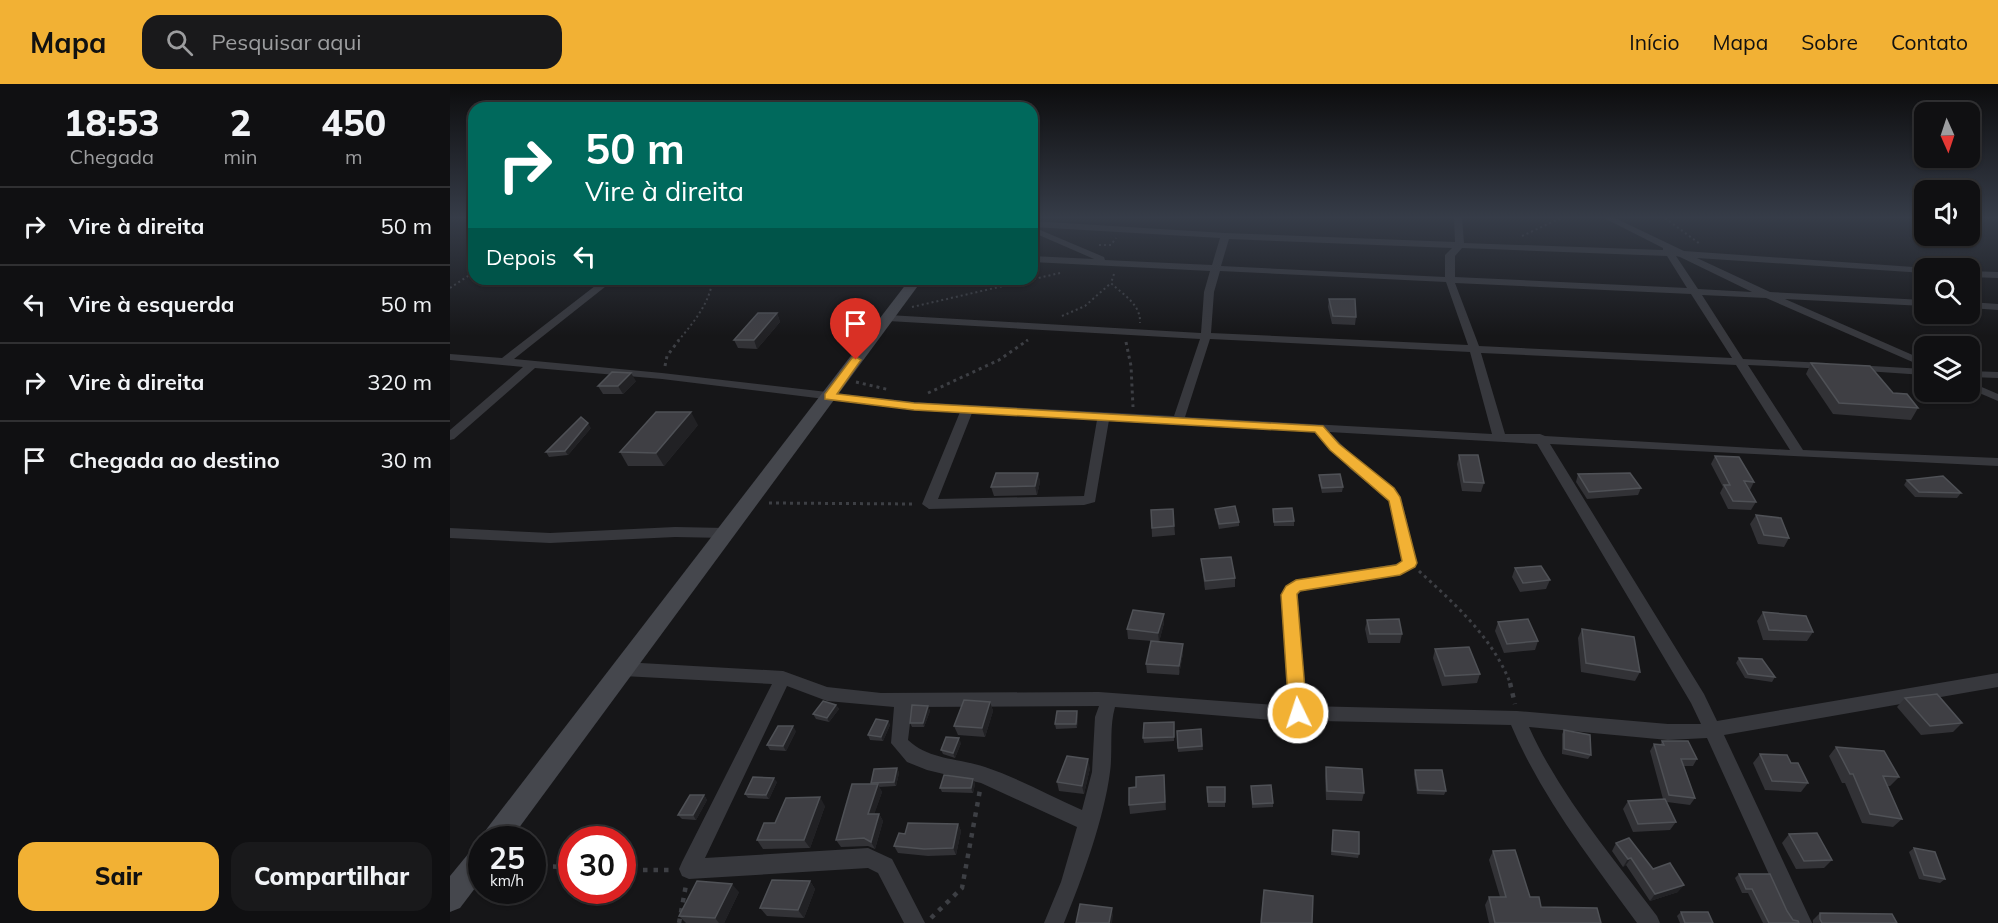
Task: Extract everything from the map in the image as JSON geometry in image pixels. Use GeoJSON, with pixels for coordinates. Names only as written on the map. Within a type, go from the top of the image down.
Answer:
{"type":"FeatureCollection","features":[{"type":"Feature","properties":{"kind":"main road"},"geometry":{"type":"LineString","coordinates":[[505,826],[912,285]]}},
{"type":"Feature","properties":{"kind":"main road"},"geometry":{"type":"LineString","coordinates":[[450,898],[468,875]]}},
{"type":"Feature","properties":{"kind":"street"},"geometry":{"type":"LineString","coordinates":[[1097,257],[1110,263]]}},
{"type":"Feature","properties":{"kind":"street"},"geometry":{"type":"LineString","coordinates":[[1178,421],[1206,336],[1209,292],[1219,257]]}},
{"type":"Feature","properties":{"kind":"street"},"geometry":{"type":"LineString","coordinates":[[1450,257],[1450,280],[1474,348],[1499,436]]}},
{"type":"Feature","properties":{"kind":"street"},"geometry":{"type":"LineString","coordinates":[[1673,257],[1799,454]]}},
{"type":"Feature","properties":{"kind":"street"},"geometry":{"type":"LineString","coordinates":[[1691,257],[1765,294],[1914,360]]}},
{"type":"Feature","properties":{"kind":"street"},"geometry":{"type":"LineString","coordinates":[[1735,257],[1914,269]]}},
{"type":"Feature","properties":{"kind":"street"},"geometry":{"type":"LineString","coordinates":[[1038,259],[1914,302]]}},
{"type":"Feature","properties":{"kind":"street"},"geometry":{"type":"LineString","coordinates":[[1980,275],[1998,276]]}},
{"type":"Feature","properties":{"kind":"street"},"geometry":{"type":"LineString","coordinates":[[504,362],[602,285]]}},
{"type":"Feature","properties":{"kind":"street"},"geometry":{"type":"LineString","coordinates":[[1980,306],[1998,307]]}},
{"type":"Feature","properties":{"kind":"street"},"geometry":{"type":"LineString","coordinates":[[890,315],[1206,336],[1914,371]]}},
{"type":"Feature","properties":{"kind":"street"},"geometry":{"type":"LineString","coordinates":[[450,357],[662,376],[914,406],[1540,438],[1799,454],[1998,462]]}},
{"type":"Feature","properties":{"kind":"street"},"geometry":{"type":"LineString","coordinates":[[450,436],[532,365]]}},
{"type":"Feature","properties":{"kind":"street"},"geometry":{"type":"LineString","coordinates":[[1980,374],[1998,375]]}},
{"type":"Feature","properties":{"kind":"street"},"geometry":{"type":"LineString","coordinates":[[1980,390],[1998,398]]}},
{"type":"Feature","properties":{"kind":"street"},"geometry":{"type":"LineString","coordinates":[[968,408],[929,504],[1084,501],[1090,499],[1104,416]]}},
{"type":"Feature","properties":{"kind":"street"},"geometry":{"type":"LineString","coordinates":[[1298,713],[1290,616],[1289,595],[1292,590],[1296,586],[1400,569],[1410,563],[1396,500],[1334,447],[1318,428]]}},
{"type":"Feature","properties":{"kind":"street"},"geometry":{"type":"LineString","coordinates":[[1540,438],[1589,523],[1667,646],[1713,730],[1802,923]]}},
{"type":"Feature","properties":{"kind":"street"},"geometry":{"type":"LineString","coordinates":[[450,534],[550,538],[675,532],[726,533]]}},
{"type":"Feature","properties":{"kind":"street"},"geometry":{"type":"LineString","coordinates":[[623,669],[783,678],[828,694],[881,700],[1109,699],[1272,713],[1517,718],[1668,732],[1713,730],[1998,680]]}},
{"type":"Feature","properties":{"kind":"street"},"geometry":{"type":"LineString","coordinates":[[783,678],[689,869],[868,858],[885,867],[915,923]]}},
{"type":"Feature","properties":{"kind":"street"},"geometry":{"type":"LineString","coordinates":[[1054,923],[1071,882],[1101,772],[1104,717],[1109,699]]}},
{"type":"Feature","properties":{"kind":"street"},"geometry":{"type":"LineString","coordinates":[[904,700],[899,736],[900,743],[905,749],[927,762],[983,775],[1087,822]]}},
{"type":"Feature","properties":{"kind":"street"},"geometry":{"type":"LineString","coordinates":[[1517,718],[1532,753],[1578,826],[1650,923]]}},
{"type":"Feature","properties":{"kind":"path"},"geometry":{"type":"LineString","coordinates":[[1038,278],[1059,273]]}},
{"type":"Feature","properties":{"kind":"path"},"geometry":{"type":"LineString","coordinates":[[450,288],[468,276]]}},
{"type":"Feature","properties":{"kind":"path"},"geometry":{"type":"LineString","coordinates":[[914,406],[923,396],[999,360],[1045,326],[1058,322],[1063,315],[1085,306],[1111,283]]}},
{"type":"Feature","properties":{"kind":"path"},"geometry":{"type":"LineString","coordinates":[[662,376],[667,356],[704,306],[712,285]]}},
{"type":"Feature","properties":{"kind":"path"},"geometry":{"type":"LineString","coordinates":[[890,315],[1011,285]]}},
{"type":"Feature","properties":{"kind":"path"},"geometry":{"type":"LineString","coordinates":[[749,502],[929,504]]}},
{"type":"Feature","properties":{"kind":"path"},"geometry":{"type":"LineString","coordinates":[[1410,563],[1474,625],[1497,655],[1514,696],[1517,718]]}},
{"type":"Feature","properties":{"kind":"path"},"geometry":{"type":"LineString","coordinates":[[925,923],[962,888],[983,775]]}},
{"type":"Feature","properties":{"kind":"path"},"geometry":{"type":"LineString","coordinates":[[636,870],[689,869],[679,923]]}},
{"type":"Feature","properties":{"kind":"building"},"geometry":{"type":"Polygon","coordinates":[[[1329,299],[1355,299],[1356,317],[1333,316],[1329,299]]]}},
{"type":"Feature","properties":{"kind":"building"},"geometry":{"type":"Polygon","coordinates":[[[758,313],[777,313],[754,340],[734,340],[758,313]]]}},
{"type":"Feature","properties":{"kind":"building"},"geometry":{"type":"Polygon","coordinates":[[[1811,363],[1870,366],[1893,393],[1907,394],[1918,408],[1839,403],[1811,363]]]}},
{"type":"Feature","properties":{"kind":"building"},"geometry":{"type":"Polygon","coordinates":[[[612,372],[631,373],[618,386],[598,386],[612,372]]]}},
{"type":"Feature","properties":{"kind":"building"},"geometry":{"type":"Polygon","coordinates":[[[656,412],[691,412],[656,453],[620,452],[656,412]]]}},
{"type":"Feature","properties":{"kind":"building"},"geometry":{"type":"Polygon","coordinates":[[[581,417],[588,423],[565,451],[546,452],[581,417]]]}},
{"type":"Feature","properties":{"kind":"building"},"geometry":{"type":"Polygon","coordinates":[[[1459,455],[1478,455],[1484,483],[1464,482],[1459,455]]]}},
{"type":"Feature","properties":{"kind":"building"},"geometry":{"type":"Polygon","coordinates":[[[1715,456],[1739,457],[1754,482],[1744,481],[1756,502],[1733,501],[1724,485],[1730,485],[1715,456]]]}},
{"type":"Feature","properties":{"kind":"building"},"geometry":{"type":"Polygon","coordinates":[[[996,473],[1038,473],[1035,486],[991,487],[996,473]]]}},
{"type":"Feature","properties":{"kind":"building"},"geometry":{"type":"Polygon","coordinates":[[[1630,473],[1641,488],[1589,492],[1578,474],[1630,473]]]}},
{"type":"Feature","properties":{"kind":"building"},"geometry":{"type":"Polygon","coordinates":[[[1340,474],[1343,487],[1322,488],[1319,475],[1340,474]]]}},
{"type":"Feature","properties":{"kind":"building"},"geometry":{"type":"Polygon","coordinates":[[[1943,476],[1961,493],[1919,492],[1907,480],[1943,476]]]}},
{"type":"Feature","properties":{"kind":"building"},"geometry":{"type":"Polygon","coordinates":[[[1235,506],[1239,522],[1219,524],[1215,509],[1235,506]]]}},
{"type":"Feature","properties":{"kind":"building"},"geometry":{"type":"Polygon","coordinates":[[[1292,508],[1294,521],[1274,522],[1273,509],[1292,508]]]}},
{"type":"Feature","properties":{"kind":"building"},"geometry":{"type":"Polygon","coordinates":[[[1173,509],[1174,526],[1152,528],[1151,510],[1173,509]]]}},
{"type":"Feature","properties":{"kind":"building"},"geometry":{"type":"Polygon","coordinates":[[[1756,515],[1781,518],[1789,538],[1764,535],[1756,515]]]}},
{"type":"Feature","properties":{"kind":"building"},"geometry":{"type":"Polygon","coordinates":[[[1231,557],[1235,578],[1205,581],[1201,559],[1231,557]]]}},
{"type":"Feature","properties":{"kind":"building"},"geometry":{"type":"Polygon","coordinates":[[[1541,566],[1550,580],[1523,583],[1515,568],[1541,566]]]}},
{"type":"Feature","properties":{"kind":"building"},"geometry":{"type":"Polygon","coordinates":[[[1133,610],[1164,614],[1158,633],[1127,629],[1133,610]]]}},
{"type":"Feature","properties":{"kind":"building"},"geometry":{"type":"Polygon","coordinates":[[[1763,612],[1806,616],[1813,632],[1769,630],[1763,612]]]}},
{"type":"Feature","properties":{"kind":"building"},"geometry":{"type":"Polygon","coordinates":[[[1399,619],[1402,634],[1370,634],[1367,620],[1399,619]]]}},
{"type":"Feature","properties":{"kind":"building"},"geometry":{"type":"Polygon","coordinates":[[[1528,619],[1538,641],[1507,644],[1498,622],[1528,619]]]}},
{"type":"Feature","properties":{"kind":"building"},"geometry":{"type":"Polygon","coordinates":[[[1582,629],[1634,637],[1640,672],[1586,663],[1582,629]]]}},
{"type":"Feature","properties":{"kind":"building"},"geometry":{"type":"Polygon","coordinates":[[[1151,641],[1183,644],[1179,666],[1146,664],[1151,641]]]}},
{"type":"Feature","properties":{"kind":"building"},"geometry":{"type":"Polygon","coordinates":[[[1469,647],[1480,674],[1445,676],[1435,649],[1469,647]]]}},
{"type":"Feature","properties":{"kind":"building"},"geometry":{"type":"Polygon","coordinates":[[[1739,658],[1762,659],[1775,677],[1748,674],[1739,658]]]}},
{"type":"Feature","properties":{"kind":"building"},"geometry":{"type":"Polygon","coordinates":[[[1937,694],[1962,723],[1930,726],[1905,698],[1937,694]]]}},
{"type":"Feature","properties":{"kind":"building"},"geometry":{"type":"Polygon","coordinates":[[[964,700],[990,702],[982,728],[954,726],[964,700]]]}},
{"type":"Feature","properties":{"kind":"building"},"geometry":{"type":"Polygon","coordinates":[[[823,701],[836,705],[827,718],[813,714],[823,701]]]}},
{"type":"Feature","properties":{"kind":"building"},"geometry":{"type":"Polygon","coordinates":[[[912,705],[928,706],[923,723],[910,723],[912,705]]]}},
{"type":"Feature","properties":{"kind":"building"},"geometry":{"type":"Polygon","coordinates":[[[1057,711],[1077,711],[1076,724],[1055,724],[1057,711]]]}},
{"type":"Feature","properties":{"kind":"building"},"geometry":{"type":"Polygon","coordinates":[[[876,719],[888,721],[881,737],[868,735],[876,719]]]}},
{"type":"Feature","properties":{"kind":"building"},"geometry":{"type":"Polygon","coordinates":[[[1174,722],[1174,737],[1143,738],[1144,723],[1174,722]]]}},
{"type":"Feature","properties":{"kind":"building"},"geometry":{"type":"Polygon","coordinates":[[[778,726],[793,726],[783,746],[767,745],[778,726]]]}},
{"type":"Feature","properties":{"kind":"building"},"geometry":{"type":"Polygon","coordinates":[[[1201,729],[1202,746],[1178,748],[1177,731],[1201,729]]]}},
{"type":"Feature","properties":{"kind":"building"},"geometry":{"type":"Polygon","coordinates":[[[1564,730],[1590,735],[1591,755],[1564,749],[1564,730]]]}},
{"type":"Feature","properties":{"kind":"building"},"geometry":{"type":"Polygon","coordinates":[[[946,737],[959,738],[953,753],[941,750],[946,737]]]}},
{"type":"Feature","properties":{"kind":"building"},"geometry":{"type":"Polygon","coordinates":[[[1662,741],[1688,741],[1697,759],[1681,759],[1695,798],[1669,795],[1654,744],[1664,745],[1662,741]]]}},
{"type":"Feature","properties":{"kind":"building"},"geometry":{"type":"Polygon","coordinates":[[[1836,747],[1884,751],[1899,777],[1883,776],[1902,819],[1870,814],[1853,774],[1850,774],[1836,747]]]}},
{"type":"Feature","properties":{"kind":"building"},"geometry":{"type":"Polygon","coordinates":[[[1760,754],[1787,755],[1791,763],[1798,763],[1808,783],[1772,781],[1760,754]]]}},
{"type":"Feature","properties":{"kind":"building"},"geometry":{"type":"Polygon","coordinates":[[[1067,756],[1088,759],[1082,786],[1057,782],[1067,756]]]}},
{"type":"Feature","properties":{"kind":"building"},"geometry":{"type":"Polygon","coordinates":[[[1326,767],[1362,769],[1364,793],[1327,791],[1326,767]]]}},
{"type":"Feature","properties":{"kind":"building"},"geometry":{"type":"Polygon","coordinates":[[[897,768],[894,782],[871,783],[874,769],[897,768]]]}},
{"type":"Feature","properties":{"kind":"building"},"geometry":{"type":"Polygon","coordinates":[[[1415,770],[1442,770],[1446,791],[1418,790],[1415,770]]]}},
{"type":"Feature","properties":{"kind":"building"},"geometry":{"type":"Polygon","coordinates":[[[944,775],[973,779],[971,788],[940,788],[944,775]]]}},
{"type":"Feature","properties":{"kind":"building"},"geometry":{"type":"Polygon","coordinates":[[[1164,775],[1165,802],[1129,805],[1129,788],[1136,787],[1136,777],[1164,775]]]}},
{"type":"Feature","properties":{"kind":"building"},"geometry":{"type":"Polygon","coordinates":[[[753,777],[774,778],[766,795],[745,794],[753,777]]]}},
{"type":"Feature","properties":{"kind":"building"},"geometry":{"type":"Polygon","coordinates":[[[852,784],[878,784],[868,814],[879,814],[871,842],[864,838],[836,840],[852,784]]]}},
{"type":"Feature","properties":{"kind":"building"},"geometry":{"type":"Polygon","coordinates":[[[1271,785],[1273,803],[1253,804],[1251,786],[1271,785]]]}},
{"type":"Feature","properties":{"kind":"building"},"geometry":{"type":"Polygon","coordinates":[[[1207,787],[1225,787],[1225,802],[1208,802],[1207,787]]]}},
{"type":"Feature","properties":{"kind":"building"},"geometry":{"type":"Polygon","coordinates":[[[690,795],[704,795],[693,815],[678,815],[690,795]]]}},
{"type":"Feature","properties":{"kind":"building"},"geometry":{"type":"Polygon","coordinates":[[[820,797],[804,840],[757,840],[764,823],[775,823],[786,798],[820,797]]]}},
{"type":"Feature","properties":{"kind":"building"},"geometry":{"type":"Polygon","coordinates":[[[1665,799],[1676,822],[1638,824],[1628,801],[1665,799]]]}},
{"type":"Feature","properties":{"kind":"building"},"geometry":{"type":"Polygon","coordinates":[[[908,823],[958,824],[953,848],[924,849],[894,846],[899,833],[905,834],[908,823]]]}},
{"type":"Feature","properties":{"kind":"building"},"geometry":{"type":"Polygon","coordinates":[[[1333,830],[1359,832],[1359,854],[1332,851],[1333,830]]]}},
{"type":"Feature","properties":{"kind":"building"},"geometry":{"type":"Polygon","coordinates":[[[1817,833],[1832,860],[1804,861],[1789,834],[1817,833]]]}},
{"type":"Feature","properties":{"kind":"building"},"geometry":{"type":"Polygon","coordinates":[[[1629,838],[1653,869],[1670,863],[1684,885],[1655,894],[1631,858],[1628,859],[1616,843],[1629,838]]]}},
{"type":"Feature","properties":{"kind":"building"},"geometry":{"type":"Polygon","coordinates":[[[1914,848],[1935,852],[1945,879],[1924,875],[1914,848]]]}},
{"type":"Feature","properties":{"kind":"building"},"geometry":{"type":"Polygon","coordinates":[[[1515,850],[1530,897],[1539,897],[1541,907],[1597,908],[1601,923],[1495,923],[1489,897],[1506,897],[1493,851],[1515,850]]]}},
{"type":"Feature","properties":{"kind":"building"},"geometry":{"type":"Polygon","coordinates":[[[1739,874],[1770,874],[1787,911],[1793,920],[1799,923],[1769,923],[1752,889],[1746,889],[1739,874]]]}},
{"type":"Feature","properties":{"kind":"building"},"geometry":{"type":"Polygon","coordinates":[[[772,880],[810,881],[798,910],[760,908],[772,880]]]}},
{"type":"Feature","properties":{"kind":"building"},"geometry":{"type":"Polygon","coordinates":[[[697,881],[732,884],[715,918],[679,916],[697,881]]]}},
{"type":"Feature","properties":{"kind":"building"},"geometry":{"type":"Polygon","coordinates":[[[1264,890],[1313,896],[1312,923],[1261,923],[1264,890]]]}},
{"type":"Feature","properties":{"kind":"building"},"geometry":{"type":"Polygon","coordinates":[[[1080,904],[1112,908],[1109,923],[1076,923],[1080,904]]]}},
{"type":"Feature","properties":{"kind":"building"},"geometry":{"type":"Polygon","coordinates":[[[1681,912],[1708,912],[1713,923],[1685,923],[1681,912]]]}},
{"type":"Feature","properties":{"kind":"building"},"geometry":{"type":"Polygon","coordinates":[[[1820,913],[1892,914],[1897,923],[1822,923],[1820,913]]]}},
{"type":"Feature","properties":{"kind":"route"},"geometry":{"type":"LineString","coordinates":[[856,360],[829,397],[897,405],[1318,428],[1334,447],[1396,500],[1410,563],[1400,569],[1296,586],[1292,590],[1289,595],[1298,713]]}}]}
